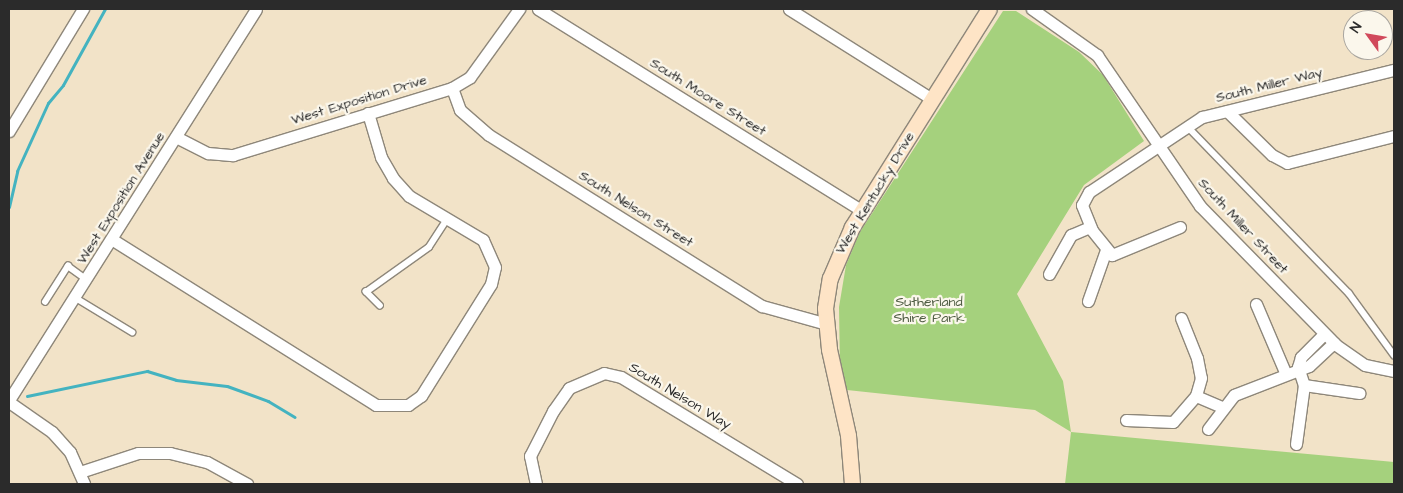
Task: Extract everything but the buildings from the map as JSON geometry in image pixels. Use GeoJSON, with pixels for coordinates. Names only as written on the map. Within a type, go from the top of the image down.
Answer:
{"type":"FeatureCollection","features":[{"type":"Feature","properties":{"kind":"street"},"geometry":{"type":"LineString","coordinates":[[9,132],[83,9]]}},
{"type":"Feature","properties":{"kind":"street","name":"West Exposition Avenue"},"geometry":{"type":"LineString","coordinates":[[9,401],[113,240],[254,9]]}},
{"type":"Feature","properties":{"kind":"street","name":"West Exposition Drive"},"geometry":{"type":"LineString","coordinates":[[176,137],[208,153],[233,155],[452,88],[470,77],[519,9]]}},
{"type":"Feature","properties":{"kind":"street","name":"South Moore Street"},"geometry":{"type":"LineString","coordinates":[[538,9],[862,211]]}},
{"type":"Feature","properties":{"kind":"street"},"geometry":{"type":"LineString","coordinates":[[789,9],[932,99]]}},
{"type":"Feature","properties":{"kind":"street","name":"West Kentucky Drive"},"geometry":{"type":"LineString","coordinates":[[852,484],[848,434],[832,368],[827,324],[834,265],[862,211],[988,9]]}},
{"type":"Feature","properties":{"kind":"street","name":"South Miller Street"},"geometry":{"type":"LineString","coordinates":[[1032,9],[1097,55],[1200,206],[1324,334],[1365,365],[1394,371]]}},
{"type":"Feature","properties":{"kind":"street","name":"South Miller Way"},"geometry":{"type":"LineString","coordinates":[[1106,250],[1090,227],[1082,205],[1089,192],[1187,126],[1227,110],[1394,70]]}},
{"type":"Feature","properties":{"kind":"street","name":"South Nelson Street"},"geometry":{"type":"LineString","coordinates":[[452,88],[460,110],[497,140],[762,306],[827,324]]}},
{"type":"Feature","properties":{"kind":"street"},"geometry":{"type":"LineString","coordinates":[[1227,110],[1272,155],[1287,163],[1394,136]]}},
{"type":"Feature","properties":{"kind":"street"},"geometry":{"type":"LineString","coordinates":[[113,240],[376,405],[394,408],[421,396],[491,284],[495,267],[491,252],[482,240],[409,196],[393,178],[381,157],[368,113]]}},
{"type":"Feature","properties":{"kind":"street"},"geometry":{"type":"LineString","coordinates":[[1049,274],[1071,235],[1090,227]]}},
{"type":"Feature","properties":{"kind":"street"},"geometry":{"type":"LineString","coordinates":[[1088,301],[1106,250],[1118,254],[1180,228]]}},
{"type":"Feature","properties":{"kind":"street"},"geometry":{"type":"LineString","coordinates":[[1256,304],[1285,372]]}},
{"type":"Feature","properties":{"kind":"street"},"geometry":{"type":"LineString","coordinates":[[1126,420],[1173,422],[1196,396],[1201,378],[1197,358],[1181,318]]}},
{"type":"Feature","properties":{"kind":"street"},"geometry":{"type":"LineString","coordinates":[[1296,444],[1304,385],[1298,367],[1301,358],[1324,334]]}},
{"type":"Feature","properties":{"kind":"street"},"geometry":{"type":"LineString","coordinates":[[1208,429],[1234,395],[1285,372],[1298,367],[1308,366],[1334,343]]}},
{"type":"Feature","properties":{"kind":"street","name":"South Nelson Way"},"geometry":{"type":"LineString","coordinates":[[536,484],[531,467],[532,446],[569,388],[604,373],[621,377],[797,484]]}},
{"type":"Feature","properties":{"kind":"street"},"geometry":{"type":"LineString","coordinates":[[1304,385],[1359,393]]}},
{"type":"Feature","properties":{"kind":"street"},"geometry":{"type":"LineString","coordinates":[[1196,396],[1224,408]]}},
{"type":"Feature","properties":{"kind":"street"},"geometry":{"type":"LineString","coordinates":[[9,401],[52,432],[70,452],[84,484]]}},
{"type":"Feature","properties":{"kind":"street"},"geometry":{"type":"LineString","coordinates":[[80,472],[138,453],[170,453],[207,462],[247,484]]}},
{"type":"Feature","properties":{"kind":"lane"},"geometry":{"type":"LineString","coordinates":[[1187,126],[1349,293],[1394,355]]}},
{"type":"Feature","properties":{"kind":"lane"},"geometry":{"type":"LineString","coordinates":[[380,306],[366,292],[429,247],[448,218]]}},
{"type":"Feature","properties":{"kind":"lane"},"geometry":{"type":"LineString","coordinates":[[45,302],[68,266],[88,280]]}},
{"type":"Feature","properties":{"kind":"lane"},"geometry":{"type":"LineString","coordinates":[[76,298],[132,332]]}},
{"type":"Feature","properties":{"kind":"green space","name":"Sutherland Shire Park"},"geometry":{"type":"Polygon","coordinates":[[[1003,11],[1016,11],[1079,52],[1103,75],[1144,141],[1084,185],[1017,294],[1063,381],[1071,432],[1035,410],[847,390],[840,369],[839,307],[846,265],[860,232],[1003,11]]]}},
{"type":"Feature","properties":{"kind":"green space"},"geometry":{"type":"Polygon","coordinates":[[[1071,432],[1394,462],[1394,484],[1065,484],[1071,432]]]}},
{"type":"Feature","properties":{"kind":"waterway"},"geometry":{"type":"LineString","coordinates":[[9,207],[17,171],[48,103],[63,85],[105,9]]}},
{"type":"Feature","properties":{"kind":"waterway"},"geometry":{"type":"LineString","coordinates":[[27,396],[147,371],[176,380],[227,386],[268,401],[295,417]]}}]}
